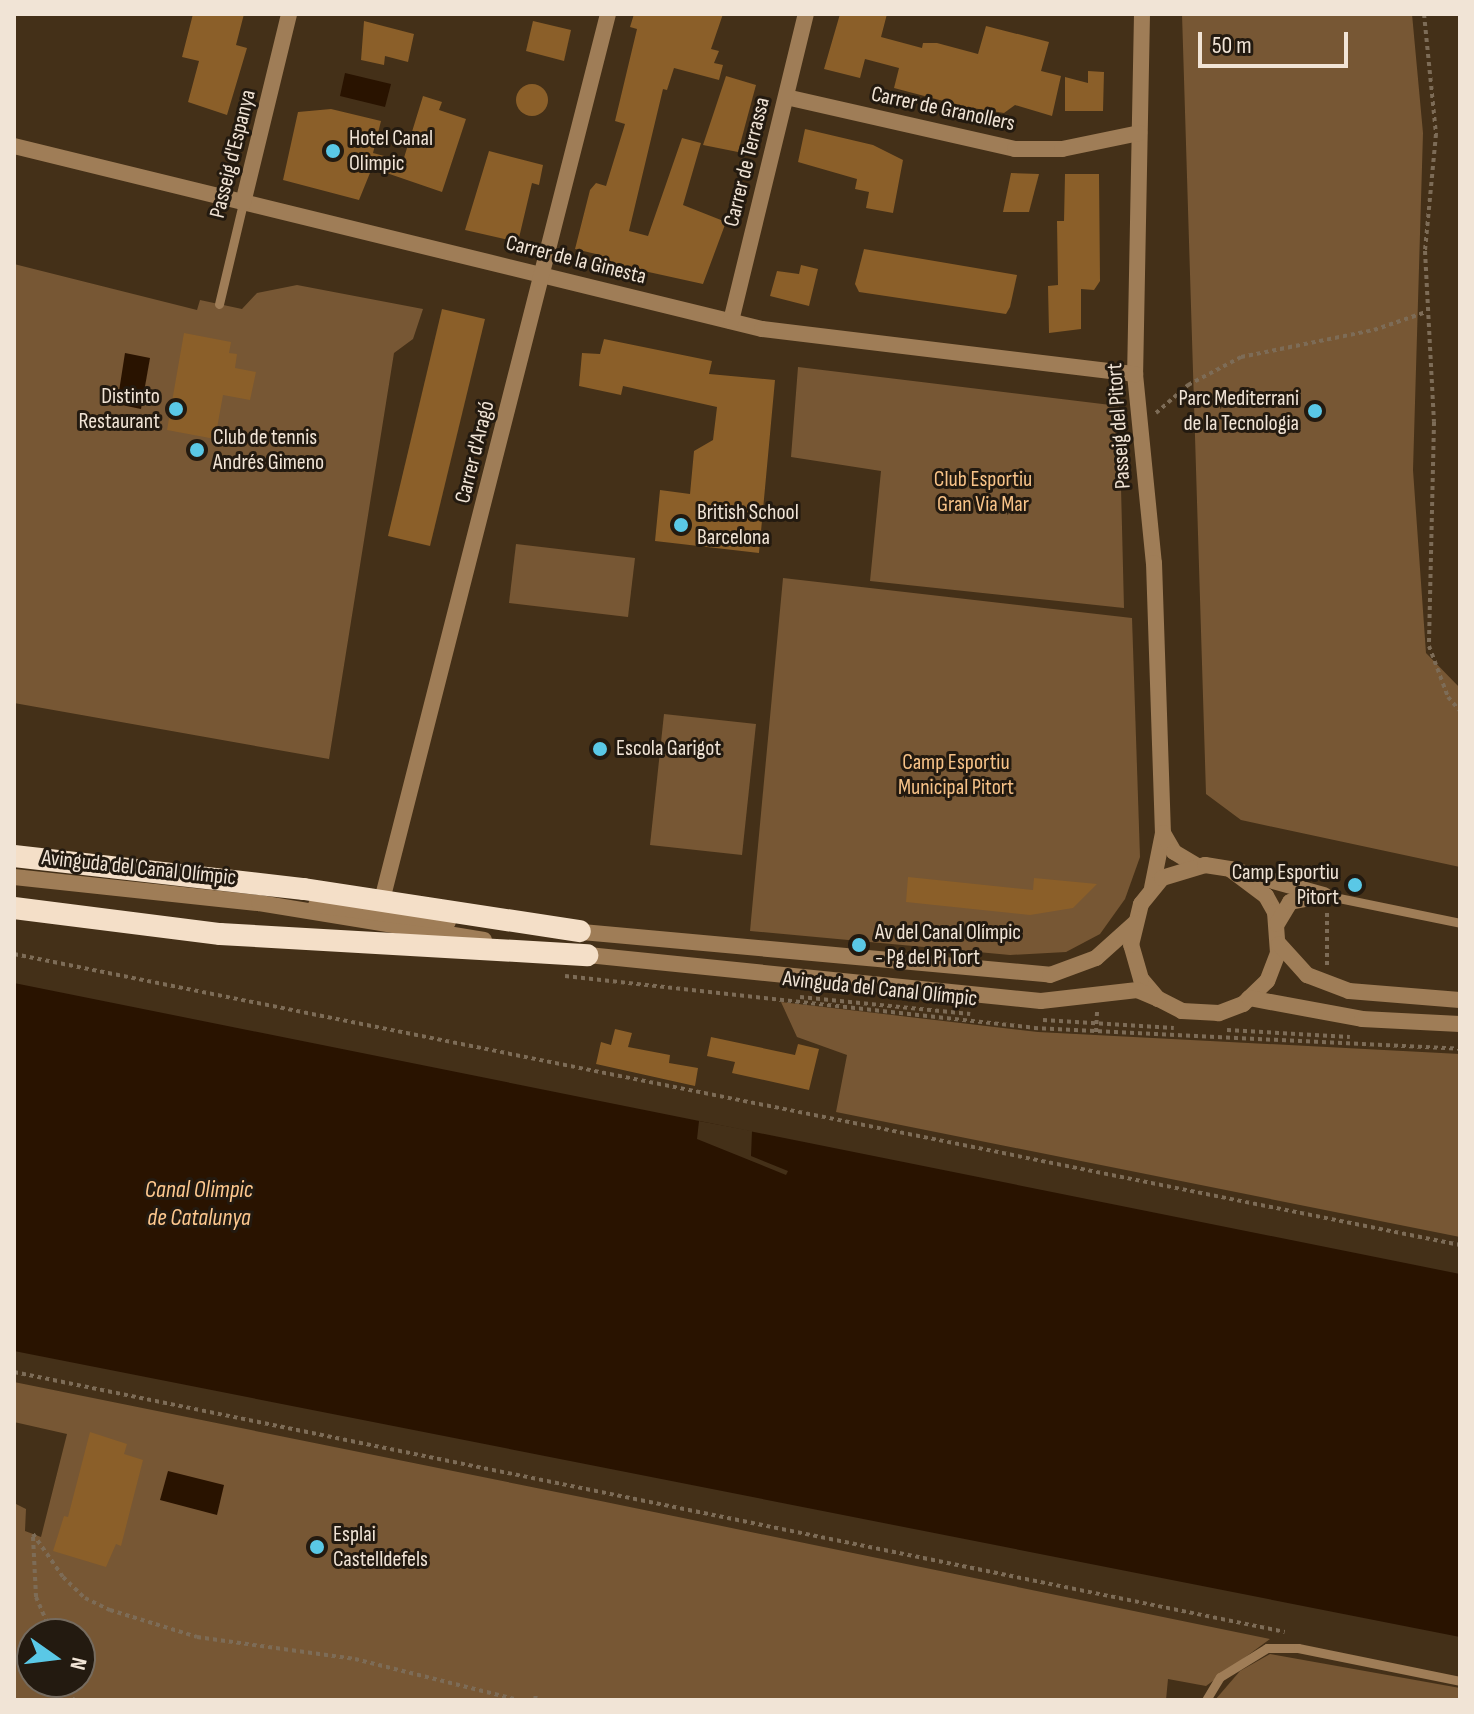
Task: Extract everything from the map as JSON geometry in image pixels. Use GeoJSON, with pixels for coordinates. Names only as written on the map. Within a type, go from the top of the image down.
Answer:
{"type":"FeatureCollection","features":[{"type":"Feature","properties":{"kind":"highway"},"geometry":{"type":"LineString","coordinates":[[14,856],[382,900],[580,931]]}},
{"type":"Feature","properties":{"kind":"highway"},"geometry":{"type":"LineString","coordinates":[[14,908],[220,934],[587,955]]}},
{"type":"Feature","properties":{"kind":"street","name":"Passeig d'Espanya"},"geometry":{"type":"LineString","coordinates":[[243,203],[289,14]]}},
{"type":"Feature","properties":{"kind":"street","name":"Carrer d'Aragó"},"geometry":{"type":"LineString","coordinates":[[382,900],[608,14]]}},
{"type":"Feature","properties":{"kind":"street","name":"Carrer de Terrassa"},"geometry":{"type":"LineString","coordinates":[[731,321],[806,14]]}},
{"type":"Feature","properties":{"kind":"street","name":"Passeig del Pitort"},"geometry":{"type":"LineString","coordinates":[[1142,14],[1135,374],[1154,563],[1163,833],[1152,888]]}},
{"type":"Feature","properties":{"kind":"street","name":"Carrer de Granollers"},"geometry":{"type":"LineString","coordinates":[[786,97],[1015,149],[1062,149],[1139,133]]}},
{"type":"Feature","properties":{"kind":"street","name":"Carrer de la Ginesta"},"geometry":{"type":"LineString","coordinates":[[14,146],[731,321],[928,352],[1135,374]]}},
{"type":"Feature","properties":{"kind":"street"},"geometry":{"type":"LineString","coordinates":[[1163,833],[1174,852],[1197,866]]}},
{"type":"Feature","properties":{"kind":"street"},"geometry":{"type":"LineString","coordinates":[[1230,869],[1266,896],[1277,924],[1279,944],[1267,981],[1249,998],[1219,1013],[1182,1011],[1158,999],[1134,964],[1135,923],[1152,888],[1171,873],[1197,866],[1230,869],[1326,902]]}},
{"type":"Feature","properties":{"kind":"street","name":"Avinguda del Canal Olímpic"},"geometry":{"type":"LineString","coordinates":[[14,877],[259,903],[587,955],[1041,1001],[1137,990],[1158,999]]}},
{"type":"Feature","properties":{"kind":"street"},"geometry":{"type":"LineString","coordinates":[[1277,924],[1290,902],[1326,902]]}},
{"type":"Feature","properties":{"kind":"street","name":"Avinguda del Canal Olímpic"},"geometry":{"type":"LineString","coordinates":[[259,903],[1050,975],[1096,958],[1135,923]]}},
{"type":"Feature","properties":{"kind":"street"},"geometry":{"type":"LineString","coordinates":[[1279,944],[1307,975],[1349,991],[1460,1000]]}},
{"type":"Feature","properties":{"kind":"street"},"geometry":{"type":"LineString","coordinates":[[1249,998],[1362,1019],[1460,1024]]}},
{"type":"Feature","properties":{"kind":"lane","name":"Passeig d'Espanya"},"geometry":{"type":"LineString","coordinates":[[219,304],[243,203]]}},
{"type":"Feature","properties":{"kind":"lane"},"geometry":{"type":"LineString","coordinates":[[1326,902],[1460,923]]}},
{"type":"Feature","properties":{"kind":"lane"},"geometry":{"type":"LineString","coordinates":[[1206,1700],[1220,1677],[1267,1648],[1298,1648],[1460,1681]]}},
{"type":"Feature","properties":{"kind":"path"},"geometry":{"type":"LineString","coordinates":[[1424,14],[1436,134],[1425,251],[1434,422],[1429,646],[1448,697],[1460,711]]}},
{"type":"Feature","properties":{"kind":"path"},"geometry":{"type":"LineString","coordinates":[[1152,417],[1188,385],[1241,357],[1374,330],[1426,312]]}},
{"type":"Feature","properties":{"kind":"path"},"geometry":{"type":"LineString","coordinates":[[1326,902],[1327,975]]}},
{"type":"Feature","properties":{"kind":"path"},"geometry":{"type":"LineString","coordinates":[[14,954],[1460,1245]]}},
{"type":"Feature","properties":{"kind":"path","name":"Avinguda del Canal Olímpic"},"geometry":{"type":"LineString","coordinates":[[555,975],[1096,1032],[1460,1049]]}},
{"type":"Feature","properties":{"kind":"path"},"geometry":{"type":"LineString","coordinates":[[1096,1032],[1098,1004]]}},
{"type":"Feature","properties":{"kind":"path"},"geometry":{"type":"LineString","coordinates":[[1304,1042],[1305,1025]]}},
{"type":"Feature","properties":{"kind":"path"},"geometry":{"type":"LineString","coordinates":[[14,1372],[1292,1634]]}},
{"type":"Feature","properties":{"kind":"path"},"geometry":{"type":"LineString","coordinates":[[45,1618],[36,1597],[33,1534],[63,1577],[85,1598],[110,1610],[197,1637],[355,1659],[518,1700]]}},
{"type":"Feature","properties":{"kind":"green space","name":"Parc Mediterrani de la Tecnologia"},"geometry":{"type":"Polygon","coordinates":[[[1182,14],[1412,14],[1423,133],[1413,470],[1426,653],[1460,688],[1460,867],[1241,820],[1206,794],[1182,14]]]}},
{"type":"Feature","properties":{"kind":"green space","name":"Club de tennis Andrés Gimeno"},"geometry":{"type":"Polygon","coordinates":[[[14,264],[197,310],[200,300],[242,309],[257,293],[297,285],[423,309],[413,339],[394,353],[329,759],[14,703],[14,264]]]}},
{"type":"Feature","properties":{"kind":"green space","name":"Club Esportiu Gran Via Mar"},"geometry":{"type":"Polygon","coordinates":[[[798,367],[1119,406],[1124,608],[870,581],[881,471],[791,457],[798,367]]]}},
{"type":"Feature","properties":{"kind":"green space"},"geometry":{"type":"Polygon","coordinates":[[[516,544],[635,558],[628,617],[509,603],[516,544]]]}},
{"type":"Feature","properties":{"kind":"green space","name":"Camp Esportiu Municipal Pitort"},"geometry":{"type":"Polygon","coordinates":[[[783,578],[1132,618],[1140,857],[1125,899],[1100,934],[1066,952],[1010,955],[750,931],[783,578]]]}},
{"type":"Feature","properties":{"kind":"green space"},"geometry":{"type":"Polygon","coordinates":[[[664,714],[756,724],[742,855],[650,845],[664,714]]]}},
{"type":"Feature","properties":{"kind":"green space"},"geometry":{"type":"Polygon","coordinates":[[[781,1002],[1038,1032],[1460,1054],[1460,1237],[836,1112],[847,1055],[797,1037],[781,1002]]]}},
{"type":"Feature","properties":{"kind":"green space"},"geometry":{"type":"Polygon","coordinates":[[[14,1382],[1270,1639],[1206,1686],[1168,1679],[1166,1700],[14,1700],[14,1503],[26,1509],[25,1531],[41,1537],[67,1434],[14,1422],[14,1382]]]}},
{"type":"Feature","properties":{"kind":"green space"},"geometry":{"type":"Polygon","coordinates":[[[1270,1654],[1460,1688],[1460,1700],[1215,1700],[1240,1671],[1270,1654]]]}},
{"type":"Feature","properties":{"kind":"water"},"geometry":{"type":"Polygon","coordinates":[[[345,73],[391,84],[385,107],[340,96],[345,73]]]}},
{"type":"Feature","properties":{"kind":"water"},"geometry":{"type":"Polygon","coordinates":[[[125,353],[150,358],[141,409],[117,404],[125,353]]]}},
{"type":"Feature","properties":{"kind":"water","name":"Canal Olimpic de Catalunya"},"geometry":{"type":"Polygon","coordinates":[[[14,983],[1460,1274],[1460,1637],[14,1351],[14,983]]]}},
{"type":"Feature","properties":{"kind":"water"},"geometry":{"type":"Polygon","coordinates":[[[168,1471],[224,1485],[217,1515],[160,1500],[168,1471]]]}},
{"type":"Feature","properties":{"kind":"pier"},"geometry":{"type":"Polygon","coordinates":[[[699,1121],[752,1131],[751,1156],[788,1171],[786,1175],[697,1139],[699,1121]]]}},
{"type":"Feature","properties":{"kind":"building"},"geometry":{"type":"Polygon","coordinates":[[[193,14],[244,14],[236,45],[247,48],[227,115],[188,102],[199,61],[182,57],[193,14]]]}},
{"type":"Feature","properties":{"kind":"building"},"geometry":{"type":"Polygon","coordinates":[[[634,14],[723,14],[711,49],[719,51],[714,63],[723,65],[719,80],[674,68],[667,90],[663,89],[629,231],[648,236],[682,138],[701,143],[683,205],[726,222],[703,284],[594,260],[596,254],[575,249],[590,190],[596,183],[606,186],[625,124],[615,121],[637,29],[630,27],[634,14]]]}},
{"type":"Feature","properties":{"kind":"building"},"geometry":{"type":"Polygon","coordinates":[[[840,14],[887,14],[881,37],[922,48],[923,43],[937,43],[978,54],[986,26],[1049,42],[1041,71],[1061,76],[1052,116],[1015,105],[1004,113],[966,107],[894,88],[899,68],[865,59],[860,78],[824,69],[840,14]]]}},
{"type":"Feature","properties":{"kind":"building"},"geometry":{"type":"Polygon","coordinates":[[[364,21],[414,34],[408,62],[385,56],[384,65],[361,60],[364,21]]]}},
{"type":"Feature","properties":{"kind":"building"},"geometry":{"type":"Polygon","coordinates":[[[533,21],[571,30],[564,61],[526,51],[533,21]]]}},
{"type":"Feature","properties":{"kind":"building"},"geometry":{"type":"Polygon","coordinates":[[[1088,71],[1104,72],[1103,111],[1065,111],[1065,77],[1088,83],[1088,71]]]}},
{"type":"Feature","properties":{"kind":"building"},"geometry":{"type":"Polygon","coordinates":[[[726,76],[756,85],[738,152],[703,145],[726,76]]]}},
{"type":"Feature","properties":{"kind":"building"},"geometry":{"type":"Polygon","coordinates":[[[532,84],[543,89],[548,100],[543,111],[532,116],[521,111],[516,100],[521,89],[532,84]]]}},
{"type":"Feature","properties":{"kind":"building"},"geometry":{"type":"Polygon","coordinates":[[[423,96],[442,102],[439,110],[466,119],[442,192],[372,168],[359,200],[283,180],[298,112],[331,109],[381,121],[373,153],[403,161],[423,96]]]}},
{"type":"Feature","properties":{"kind":"building"},"geometry":{"type":"Polygon","coordinates":[[[805,129],[873,145],[903,160],[893,213],[866,208],[869,192],[855,189],[857,179],[798,162],[805,129]]]}},
{"type":"Feature","properties":{"kind":"building"},"geometry":{"type":"Polygon","coordinates":[[[489,151],[543,165],[539,185],[532,183],[518,242],[465,230],[489,151]]]}},
{"type":"Feature","properties":{"kind":"building"},"geometry":{"type":"Polygon","coordinates":[[[1011,173],[1039,174],[1029,212],[1003,212],[1011,173]]]}},
{"type":"Feature","properties":{"kind":"building"},"geometry":{"type":"Polygon","coordinates":[[[1065,174],[1099,174],[1100,281],[1094,290],[1081,289],[1081,329],[1049,333],[1048,286],[1058,285],[1057,221],[1064,221],[1065,174]]]}},
{"type":"Feature","properties":{"kind":"building"},"geometry":{"type":"Polygon","coordinates":[[[864,249],[1017,275],[1010,307],[1006,314],[859,292],[855,284],[864,249]]]}},
{"type":"Feature","properties":{"kind":"building"},"geometry":{"type":"Polygon","coordinates":[[[801,265],[818,269],[809,306],[770,296],[777,271],[799,274],[801,265]]]}},
{"type":"Feature","properties":{"kind":"building"},"geometry":{"type":"Polygon","coordinates":[[[442,309],[485,319],[430,546],[388,536],[442,309]]]}},
{"type":"Feature","properties":{"kind":"building"},"geometry":{"type":"Polygon","coordinates":[[[184,333],[231,342],[229,353],[237,354],[235,368],[256,372],[250,400],[223,395],[215,439],[167,430],[184,333]]]}},
{"type":"Feature","properties":{"kind":"building"},"geometry":{"type":"Polygon","coordinates":[[[604,339],[712,361],[709,374],[775,380],[759,553],[655,541],[660,490],[690,494],[694,451],[713,440],[717,407],[623,386],[621,395],[579,386],[582,353],[600,354],[604,339]]]}},
{"type":"Feature","properties":{"kind":"building"},"geometry":{"type":"Polygon","coordinates":[[[908,877],[1033,890],[1034,878],[1097,884],[1073,908],[1030,915],[906,902],[908,877]]]}},
{"type":"Feature","properties":{"kind":"building"},"geometry":{"type":"Polygon","coordinates":[[[615,1029],[632,1033],[628,1047],[670,1055],[669,1063],[698,1068],[695,1086],[596,1064],[601,1042],[611,1045],[615,1029]]]}},
{"type":"Feature","properties":{"kind":"building"},"geometry":{"type":"Polygon","coordinates":[[[711,1037],[795,1055],[798,1044],[819,1049],[809,1090],[732,1073],[735,1062],[707,1056],[711,1037]]]}},
{"type":"Feature","properties":{"kind":"building"},"geometry":{"type":"Polygon","coordinates":[[[90,1432],[127,1444],[124,1454],[143,1460],[121,1546],[116,1544],[106,1567],[53,1551],[64,1516],[68,1517],[90,1432]]]}},
{"type":"Feature","properties":{"kind":"place","name":"Hotel Canal Olimpic"},"geometry":{"type":"Point","coordinates":[333,151]}},
{"type":"Feature","properties":{"kind":"place","name":"Distinto Restaurant"},"geometry":{"type":"Point","coordinates":[176,409]}},
{"type":"Feature","properties":{"kind":"place","name":"Parc Mediterrani de la Tecnologia"},"geometry":{"type":"Point","coordinates":[1315,411]}},
{"type":"Feature","properties":{"kind":"place","name":"Club de tennis Andrés Gimeno"},"geometry":{"type":"Point","coordinates":[197,450]}},
{"type":"Feature","properties":{"kind":"place","name":"British School Barcelona"},"geometry":{"type":"Point","coordinates":[681,525]}},
{"type":"Feature","properties":{"kind":"place","name":"Escola Garigot"},"geometry":{"type":"Point","coordinates":[600,749]}},
{"type":"Feature","properties":{"kind":"place","name":"Camp Esportiu Pitort"},"geometry":{"type":"Point","coordinates":[1355,885]}},
{"type":"Feature","properties":{"kind":"place","name":"Av del Canal Olímpic - Pg del Pi Tort"},"geometry":{"type":"Point","coordinates":[859,945]}},
{"type":"Feature","properties":{"kind":"place","name":"Esplai Castelldefels"},"geometry":{"type":"Point","coordinates":[317,1547]}}]}
